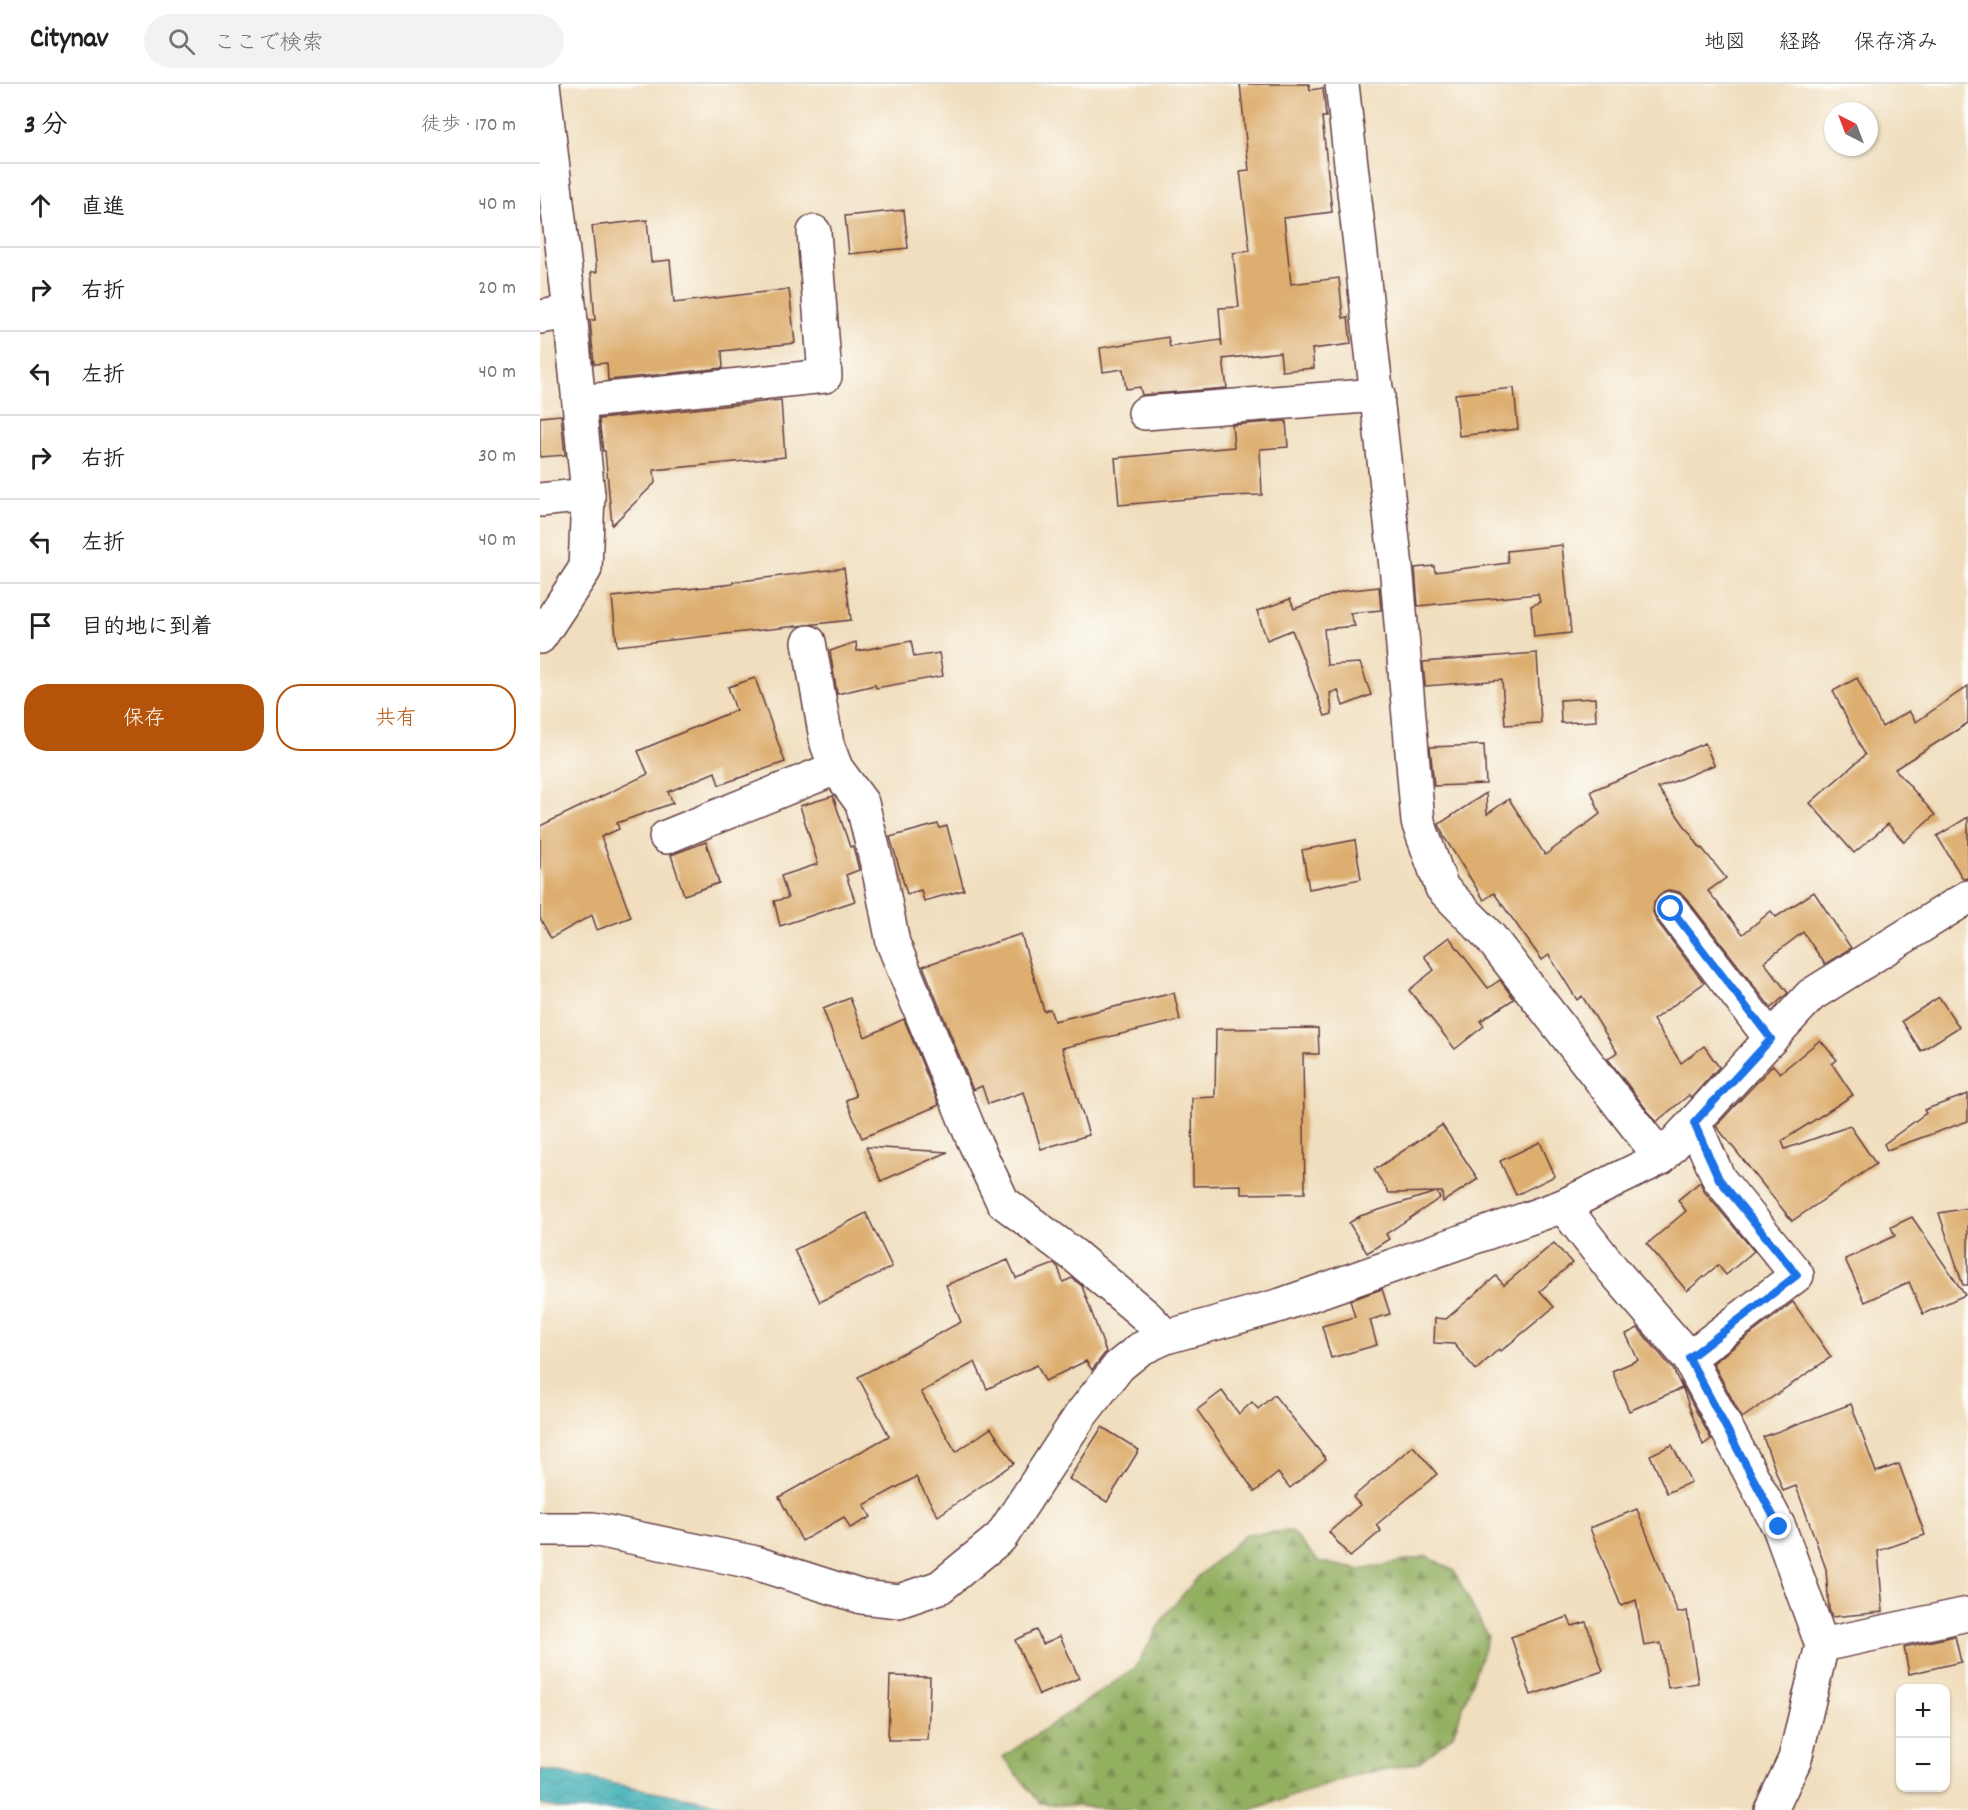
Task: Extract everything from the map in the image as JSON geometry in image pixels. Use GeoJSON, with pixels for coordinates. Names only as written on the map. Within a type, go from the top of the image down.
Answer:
{"type":"FeatureCollection","features":[{"type":"Feature","properties":{"kind":"street"},"geometry":{"type":"LineString","coordinates":[[540,637],[585,569],[588,495],[579,402],[555,315],[543,84]]}},
{"type":"Feature","properties":{"kind":"street"},"geometry":{"type":"LineString","coordinates":[[1342,84],[1397,576],[1418,822],[1442,888],[1490,937],[1661,1158]]}},
{"type":"Feature","properties":{"kind":"street"},"geometry":{"type":"LineString","coordinates":[[579,402],[825,376],[814,232]]}},
{"type":"Feature","properties":{"kind":"street"},"geometry":{"type":"LineString","coordinates":[[1145,413],[1378,394]]}},
{"type":"Feature","properties":{"kind":"street"},"geometry":{"type":"LineString","coordinates":[[540,500],[588,495]]}},
{"type":"Feature","properties":{"kind":"street"},"geometry":{"type":"LineString","coordinates":[[809,642],[828,744],[836,768],[862,804],[880,876],[893,943],[972,1137],[1003,1202],[1075,1256],[1146,1316],[1166,1337]]}},
{"type":"Feature","properties":{"kind":"street"},"geometry":{"type":"LineString","coordinates":[[666,837],[836,768]]}},
{"type":"Feature","properties":{"kind":"street"},"geometry":{"type":"LineString","coordinates":[[540,1528],[593,1529],[752,1562],[862,1597],[899,1601],[940,1587],[1001,1537],[1080,1416],[1119,1366],[1140,1349],[1166,1337],[1281,1305],[1563,1206],[1661,1158],[1810,995],[1968,897]]}},
{"type":"Feature","properties":{"kind":"street"},"geometry":{"type":"LineString","coordinates":[[1671,909],[1771,1039]]}},
{"type":"Feature","properties":{"kind":"street"},"geometry":{"type":"LineString","coordinates":[[1689,1358],[1797,1275],[1719,1179],[1694,1123]]}},
{"type":"Feature","properties":{"kind":"street"},"geometry":{"type":"LineString","coordinates":[[1563,1206],[1613,1270],[1689,1358],[1779,1527],[1822,1645],[1795,1759],[1771,1810]]}},
{"type":"Feature","properties":{"kind":"street"},"geometry":{"type":"LineString","coordinates":[[1822,1645],[1968,1614]]}},
{"type":"Feature","properties":{"kind":"green space"},"geometry":{"type":"Polygon","coordinates":[[[1291,1531],[1318,1561],[1360,1570],[1427,1556],[1454,1571],[1488,1637],[1453,1735],[1418,1763],[1361,1774],[1250,1810],[1122,1810],[1040,1803],[1003,1757],[1135,1668],[1166,1614],[1200,1575],[1246,1534],[1291,1531]]]}},
{"type":"Feature","properties":{"kind":"water"},"geometry":{"type":"Polygon","coordinates":[[[540,1770],[751,1810],[567,1810],[540,1805],[540,1770]]]}},
{"type":"Feature","properties":{"kind":"building"},"geometry":{"type":"Polygon","coordinates":[[[1240,84],[1309,84],[1310,90],[1323,88],[1326,117],[1322,117],[1332,212],[1284,218],[1291,284],[1339,278],[1343,318],[1348,317],[1351,344],[1312,349],[1314,368],[1282,371],[1280,352],[1223,359],[1227,388],[1142,395],[1140,387],[1126,389],[1123,369],[1103,372],[1100,348],[1168,337],[1170,347],[1221,340],[1222,347],[1219,308],[1239,307],[1233,253],[1250,251],[1240,171],[1249,170],[1240,84]]]}},
{"type":"Feature","properties":{"kind":"building"},"geometry":{"type":"Polygon","coordinates":[[[904,210],[908,248],[849,254],[845,216],[904,210]]]}},
{"type":"Feature","properties":{"kind":"building"},"geometry":{"type":"Polygon","coordinates":[[[647,220],[651,262],[670,260],[674,303],[789,289],[795,343],[722,351],[723,368],[608,380],[607,363],[594,364],[590,320],[595,320],[591,272],[597,272],[592,226],[647,220]]]}},
{"type":"Feature","properties":{"kind":"building"},"geometry":{"type":"Polygon","coordinates":[[[1514,388],[1518,429],[1459,436],[1455,394],[1514,388]]]}},
{"type":"Feature","properties":{"kind":"building"},"geometry":{"type":"Polygon","coordinates":[[[781,400],[785,457],[654,470],[655,483],[612,525],[605,451],[603,451],[599,419],[781,400]]]}},
{"type":"Feature","properties":{"kind":"building"},"geometry":{"type":"Polygon","coordinates":[[[561,415],[565,455],[540,457],[540,417],[561,415]]]}},
{"type":"Feature","properties":{"kind":"building"},"geometry":{"type":"Polygon","coordinates":[[[1286,421],[1288,447],[1260,449],[1262,495],[1119,505],[1115,458],[1234,447],[1232,425],[1286,421]]]}},
{"type":"Feature","properties":{"kind":"building"},"geometry":{"type":"Polygon","coordinates":[[[1562,545],[1571,633],[1534,637],[1531,606],[1540,602],[1538,594],[1418,606],[1415,568],[1434,566],[1435,572],[1508,563],[1507,551],[1562,545]]]}},
{"type":"Feature","properties":{"kind":"building"},"geometry":{"type":"Polygon","coordinates":[[[844,568],[851,620],[617,646],[612,597],[733,584],[733,582],[844,568]]]}},
{"type":"Feature","properties":{"kind":"building"},"geometry":{"type":"Polygon","coordinates":[[[1379,587],[1381,610],[1350,613],[1355,626],[1324,629],[1327,665],[1360,663],[1371,695],[1343,706],[1338,690],[1330,693],[1332,714],[1325,716],[1292,630],[1267,640],[1257,611],[1290,599],[1294,609],[1343,591],[1379,587]]]}},
{"type":"Feature","properties":{"kind":"building"},"geometry":{"type":"Polygon","coordinates":[[[911,641],[914,657],[939,653],[943,676],[876,688],[875,685],[837,694],[830,651],[856,642],[857,651],[911,641]]]}},
{"type":"Feature","properties":{"kind":"building"},"geometry":{"type":"Polygon","coordinates":[[[1537,653],[1541,723],[1505,725],[1502,680],[1425,686],[1423,662],[1537,653]]]}},
{"type":"Feature","properties":{"kind":"building"},"geometry":{"type":"Polygon","coordinates":[[[755,678],[785,762],[719,785],[715,772],[668,792],[673,803],[617,823],[619,829],[601,837],[631,917],[597,930],[592,915],[551,938],[540,918],[540,826],[648,774],[638,751],[736,710],[728,687],[755,678]]]}},
{"type":"Feature","properties":{"kind":"building"},"geometry":{"type":"Polygon","coordinates":[[[1857,678],[1882,727],[1909,711],[1916,722],[1968,686],[1968,723],[1895,769],[1935,815],[1904,842],[1888,824],[1854,853],[1810,803],[1865,755],[1833,691],[1857,678]]]}},
{"type":"Feature","properties":{"kind":"building"},"geometry":{"type":"Polygon","coordinates":[[[1595,698],[1596,721],[1561,723],[1560,700],[1595,698]]]}},
{"type":"Feature","properties":{"kind":"building"},"geometry":{"type":"Polygon","coordinates":[[[1705,743],[1714,765],[1658,788],[1701,849],[1726,878],[1708,891],[1743,934],[1771,911],[1776,917],[1814,892],[1851,948],[1825,964],[1803,932],[1764,962],[1788,993],[1771,1008],[1686,898],[1679,892],[1669,890],[1659,895],[1654,902],[1653,912],[1656,920],[1704,983],[1653,1020],[1681,1063],[1704,1046],[1719,1067],[1691,1098],[1689,1095],[1656,1122],[1608,1059],[1617,1052],[1582,996],[1577,1000],[1549,955],[1542,960],[1494,893],[1484,900],[1444,837],[1439,824],[1486,793],[1487,814],[1509,799],[1545,855],[1600,814],[1591,791],[1705,743]]]}},
{"type":"Feature","properties":{"kind":"building"},"geometry":{"type":"Polygon","coordinates":[[[1484,745],[1486,784],[1434,786],[1430,747],[1484,745]]]}},
{"type":"Feature","properties":{"kind":"building"},"geometry":{"type":"Polygon","coordinates":[[[833,796],[850,847],[853,846],[859,870],[846,875],[855,901],[780,926],[774,901],[788,898],[781,876],[818,864],[800,806],[833,796]]]}},
{"type":"Feature","properties":{"kind":"building"},"geometry":{"type":"Polygon","coordinates":[[[1968,817],[1968,878],[1963,879],[1937,836],[1968,817]]]}},
{"type":"Feature","properties":{"kind":"building"},"geometry":{"type":"Polygon","coordinates":[[[938,824],[940,828],[947,826],[964,890],[924,901],[921,890],[907,894],[890,837],[938,824]]]}},
{"type":"Feature","properties":{"kind":"building"},"geometry":{"type":"Polygon","coordinates":[[[1355,840],[1361,879],[1309,889],[1302,850],[1355,840]]]}},
{"type":"Feature","properties":{"kind":"building"},"geometry":{"type":"Polygon","coordinates":[[[706,842],[719,883],[684,895],[671,855],[706,842]]]}},
{"type":"Feature","properties":{"kind":"building"},"geometry":{"type":"Polygon","coordinates":[[[1021,934],[1044,1011],[1050,1009],[1054,1021],[1174,993],[1180,1020],[1062,1048],[1089,1135],[1041,1149],[1024,1092],[988,1104],[982,1086],[973,1090],[923,966],[1021,934]]]}},
{"type":"Feature","properties":{"kind":"building"},"geometry":{"type":"Polygon","coordinates":[[[1449,937],[1488,988],[1500,980],[1514,999],[1480,1021],[1484,1026],[1455,1049],[1409,990],[1434,970],[1424,956],[1449,937]]]}},
{"type":"Feature","properties":{"kind":"building"},"geometry":{"type":"Polygon","coordinates":[[[1939,997],[1959,1027],[1921,1051],[1902,1021],[1939,997]]]}},
{"type":"Feature","properties":{"kind":"building"},"geometry":{"type":"Polygon","coordinates":[[[850,998],[865,1037],[904,1019],[939,1105],[862,1138],[846,1100],[856,1096],[823,1009],[850,998]]]}},
{"type":"Feature","properties":{"kind":"building"},"geometry":{"type":"Polygon","coordinates":[[[1318,1028],[1319,1054],[1303,1054],[1305,1193],[1241,1194],[1241,1185],[1193,1186],[1192,1098],[1215,1097],[1216,1029],[1318,1028]]]}},
{"type":"Feature","properties":{"kind":"building"},"geometry":{"type":"Polygon","coordinates":[[[1820,1040],[1837,1060],[1832,1064],[1853,1095],[1782,1141],[1785,1149],[1850,1126],[1876,1164],[1792,1221],[1716,1126],[1773,1065],[1780,1073],[1820,1040]]]}},
{"type":"Feature","properties":{"kind":"building"},"geometry":{"type":"Polygon","coordinates":[[[1968,1094],[1968,1121],[1887,1150],[1884,1144],[1926,1113],[1924,1110],[1968,1094]]]}},
{"type":"Feature","properties":{"kind":"building"},"geometry":{"type":"Polygon","coordinates":[[[1442,1125],[1478,1179],[1443,1202],[1442,1192],[1437,1192],[1440,1198],[1386,1234],[1389,1239],[1367,1253],[1349,1223],[1360,1216],[1436,1192],[1389,1193],[1374,1170],[1442,1125]]]}},
{"type":"Feature","properties":{"kind":"building"},"geometry":{"type":"Polygon","coordinates":[[[1540,1142],[1555,1176],[1516,1195],[1500,1161],[1540,1142]]]}},
{"type":"Feature","properties":{"kind":"building"},"geometry":{"type":"Polygon","coordinates":[[[866,1147],[948,1152],[881,1181],[866,1147]]]}},
{"type":"Feature","properties":{"kind":"building"},"geometry":{"type":"Polygon","coordinates":[[[1700,1182],[1704,1191],[1754,1251],[1726,1275],[1718,1265],[1687,1291],[1647,1244],[1686,1211],[1678,1200],[1700,1182]]]}},
{"type":"Feature","properties":{"kind":"building"},"geometry":{"type":"Polygon","coordinates":[[[1968,1208],[1968,1285],[1963,1285],[1939,1213],[1968,1208]]]}},
{"type":"Feature","properties":{"kind":"building"},"geometry":{"type":"Polygon","coordinates":[[[866,1213],[892,1267],[820,1302],[794,1250],[866,1213]]]}},
{"type":"Feature","properties":{"kind":"building"},"geometry":{"type":"Polygon","coordinates":[[[1912,1217],[1965,1295],[1923,1314],[1909,1282],[1865,1302],[1845,1259],[1895,1236],[1891,1227],[1912,1217]]]}},
{"type":"Feature","properties":{"kind":"building"},"geometry":{"type":"Polygon","coordinates":[[[1554,1243],[1572,1263],[1540,1291],[1554,1307],[1501,1351],[1499,1349],[1476,1370],[1454,1344],[1434,1343],[1435,1318],[1446,1319],[1496,1276],[1504,1285],[1554,1243]]]}},
{"type":"Feature","properties":{"kind":"building"},"geometry":{"type":"Polygon","coordinates":[[[1008,1260],[1016,1278],[1054,1264],[1058,1267],[1063,1282],[1072,1278],[1082,1286],[1106,1352],[1092,1370],[1086,1361],[1045,1381],[1037,1365],[987,1389],[975,1362],[921,1392],[956,1452],[991,1428],[1014,1463],[938,1516],[916,1477],[864,1505],[871,1517],[850,1528],[844,1517],[802,1541],[779,1497],[889,1436],[858,1377],[961,1322],[946,1285],[1008,1260]]]}},
{"type":"Feature","properties":{"kind":"building"},"geometry":{"type":"Polygon","coordinates":[[[1382,1289],[1390,1314],[1370,1320],[1377,1345],[1331,1358],[1322,1326],[1355,1317],[1350,1300],[1382,1289]]]}},
{"type":"Feature","properties":{"kind":"building"},"geometry":{"type":"Polygon","coordinates":[[[1793,1302],[1831,1357],[1742,1418],[1713,1363],[1793,1302]]]}},
{"type":"Feature","properties":{"kind":"building"},"geometry":{"type":"Polygon","coordinates":[[[1638,1328],[1673,1369],[1682,1388],[1629,1411],[1612,1371],[1638,1360],[1626,1334],[1638,1328]]]}},
{"type":"Feature","properties":{"kind":"building"},"geometry":{"type":"Polygon","coordinates":[[[1680,1381],[1711,1439],[1703,1445],[1680,1381]]]}},
{"type":"Feature","properties":{"kind":"building"},"geometry":{"type":"Polygon","coordinates":[[[1222,1391],[1239,1414],[1252,1402],[1258,1409],[1274,1395],[1326,1459],[1290,1488],[1278,1473],[1255,1492],[1197,1410],[1222,1391]]]}},
{"type":"Feature","properties":{"kind":"building"},"geometry":{"type":"Polygon","coordinates":[[[1851,1404],[1876,1472],[1899,1464],[1925,1535],[1878,1551],[1883,1612],[1832,1617],[1829,1609],[1826,1569],[1796,1486],[1783,1491],[1763,1437],[1851,1404]]]}},
{"type":"Feature","properties":{"kind":"building"},"geometry":{"type":"Polygon","coordinates":[[[1102,1427],[1139,1450],[1107,1502],[1069,1479],[1102,1427]]]}},
{"type":"Feature","properties":{"kind":"building"},"geometry":{"type":"Polygon","coordinates":[[[1672,1445],[1691,1482],[1667,1493],[1650,1455],[1672,1445]]]}},
{"type":"Feature","properties":{"kind":"building"},"geometry":{"type":"Polygon","coordinates":[[[1413,1446],[1437,1474],[1376,1525],[1381,1531],[1350,1557],[1329,1532],[1360,1505],[1353,1497],[1413,1446]]]}},
{"type":"Feature","properties":{"kind":"building"},"geometry":{"type":"Polygon","coordinates":[[[1637,1509],[1678,1613],[1687,1611],[1698,1683],[1668,1688],[1661,1643],[1644,1646],[1636,1600],[1621,1606],[1590,1528],[1637,1509]]]}},
{"type":"Feature","properties":{"kind":"building"},"geometry":{"type":"Polygon","coordinates":[[[1568,1617],[1572,1626],[1586,1622],[1603,1671],[1531,1695],[1511,1637],[1568,1617]]]}},
{"type":"Feature","properties":{"kind":"building"},"geometry":{"type":"Polygon","coordinates":[[[1036,1630],[1043,1644],[1060,1636],[1079,1678],[1039,1695],[1015,1640],[1036,1630]]]}},
{"type":"Feature","properties":{"kind":"building"},"geometry":{"type":"Polygon","coordinates":[[[1955,1636],[1961,1662],[1909,1674],[1904,1647],[1955,1636]]]}},
{"type":"Feature","properties":{"kind":"building"},"geometry":{"type":"Polygon","coordinates":[[[890,1676],[930,1677],[928,1740],[888,1740],[890,1676]]]}},
{"type":"Feature","properties":{"kind":"route"},"geometry":{"type":"LineString","coordinates":[[1671,909],[1771,1039],[1694,1123],[1719,1179],[1797,1275],[1689,1358],[1779,1527]]}}]}
